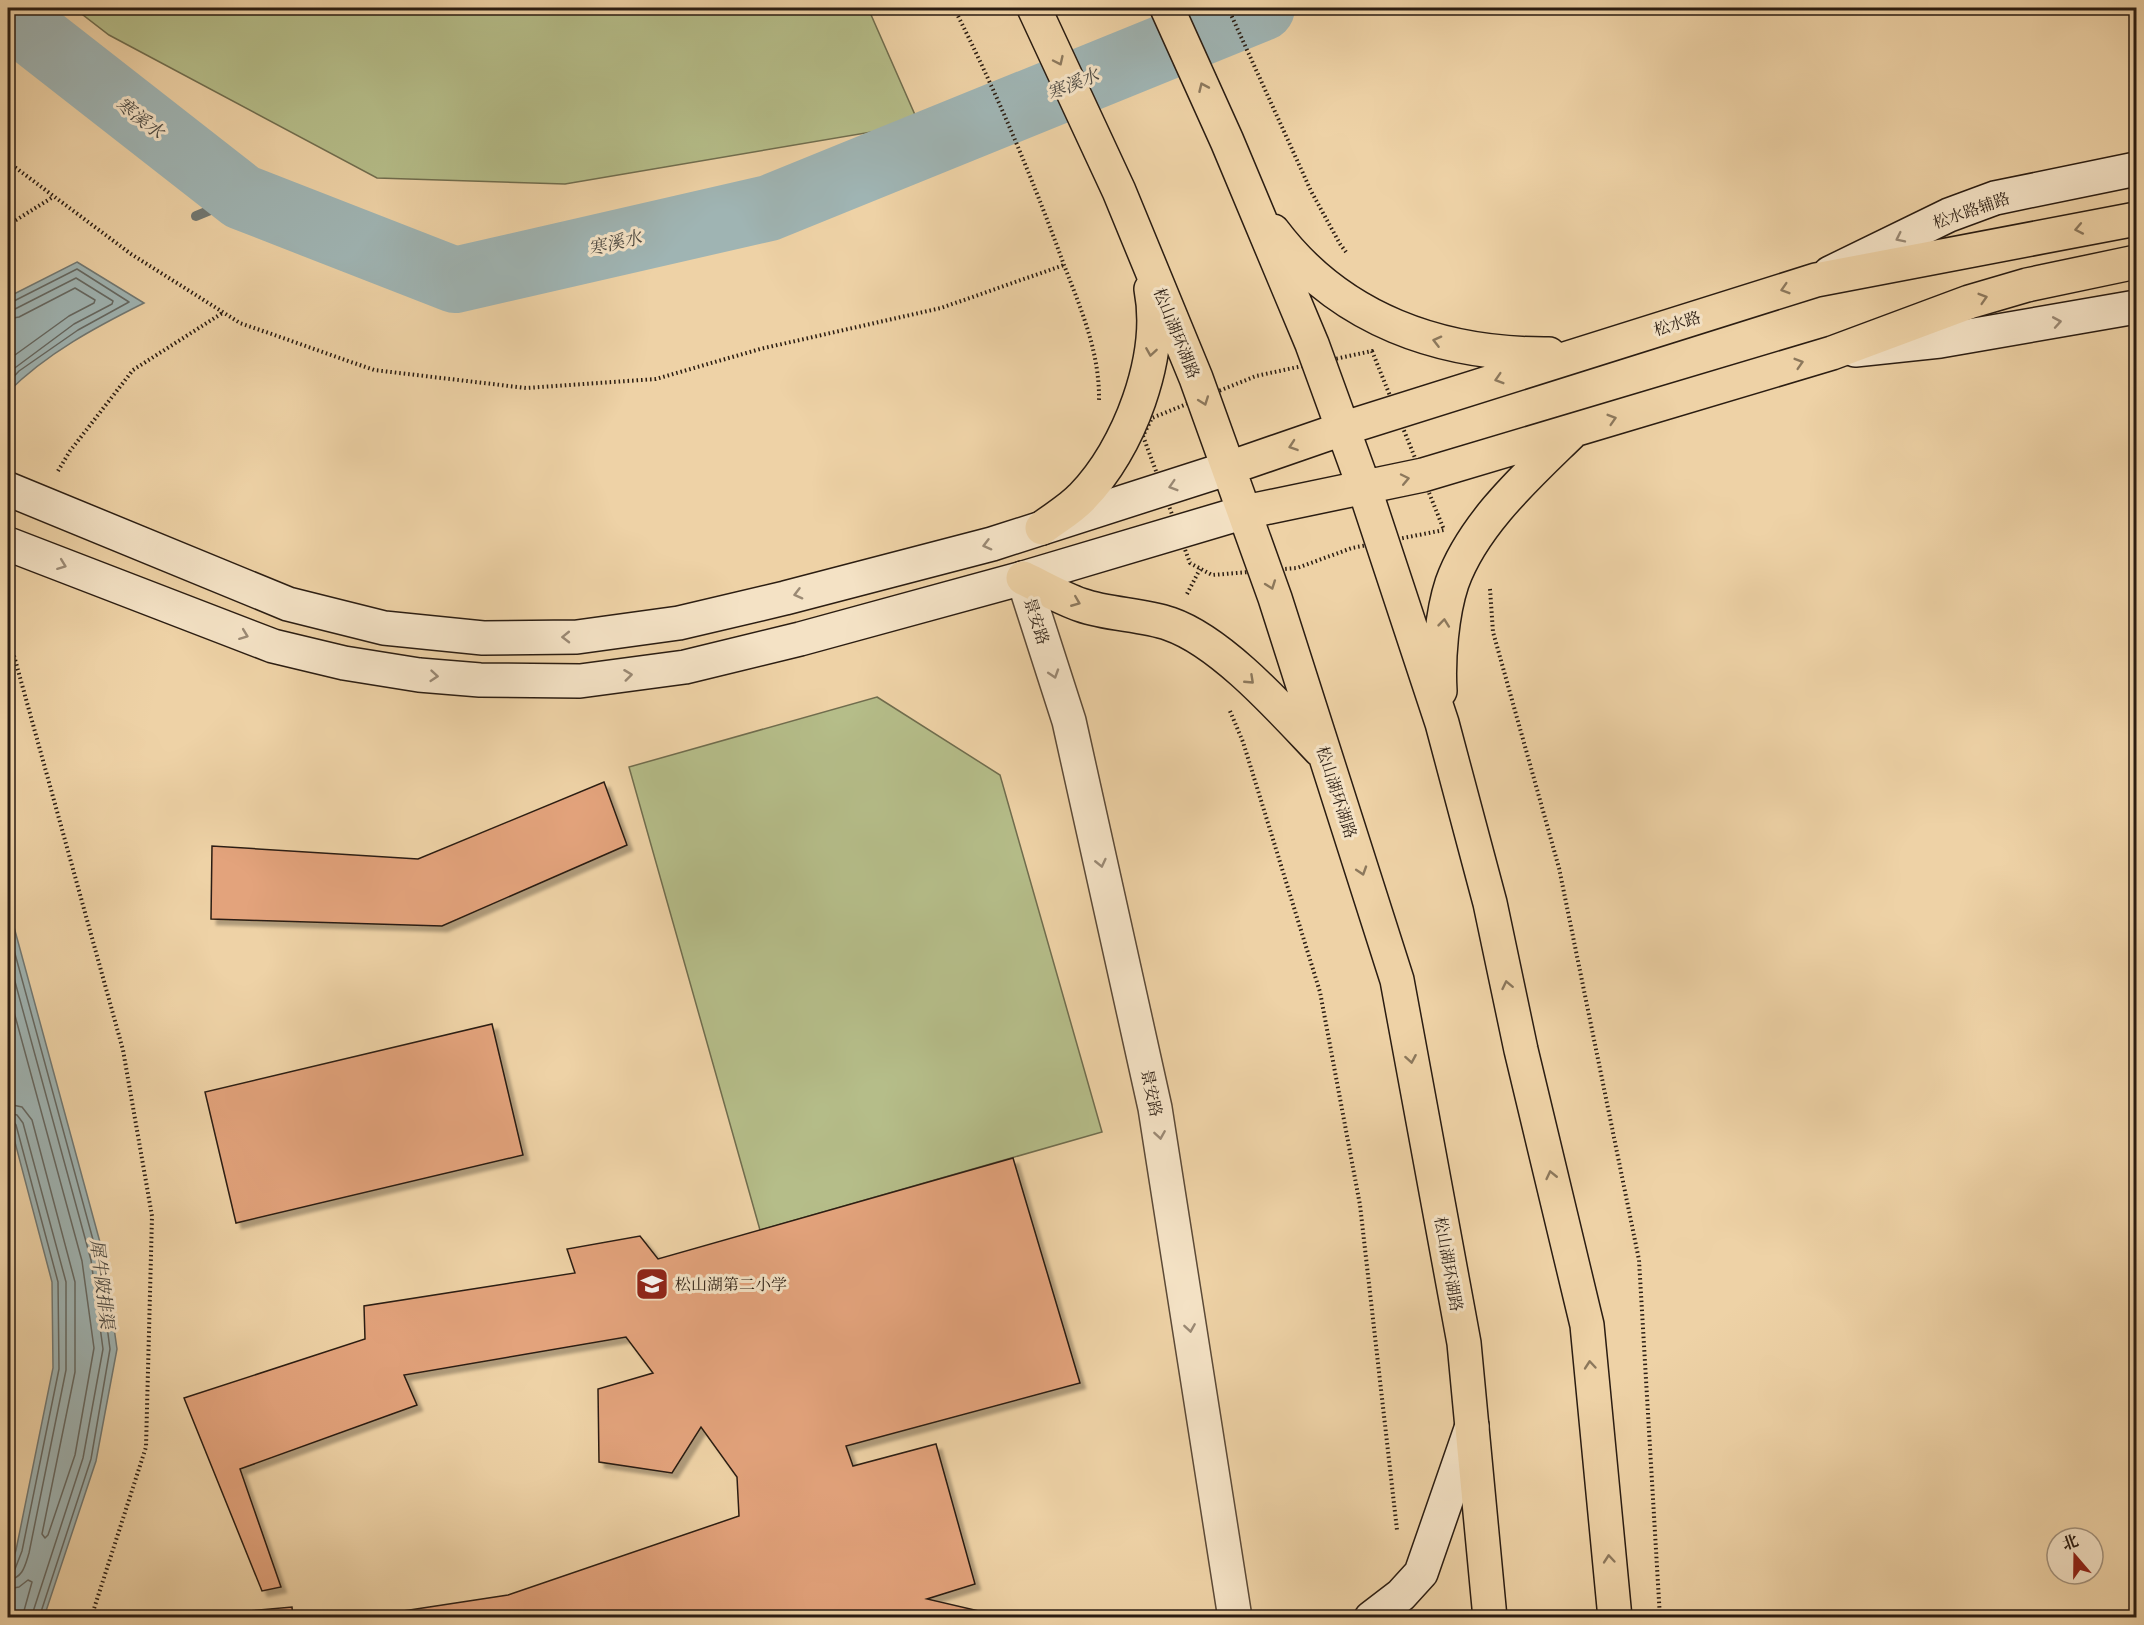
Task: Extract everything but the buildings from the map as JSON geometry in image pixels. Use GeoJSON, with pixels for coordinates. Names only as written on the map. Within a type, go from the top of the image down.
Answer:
{"type":"FeatureCollection","features":[{"type":"Feature","properties":{"kind":"main road","name":"松山湖环湖路"},"geometry":{"type":"LineString","coordinates":[[1034,8],[1119,192],[1196,378],[1275,598],[1397,980],[1464,1342],[1490,1617]]}},
{"type":"Feature","properties":{"kind":"main road"},"geometry":{"type":"LineString","coordinates":[[1167,8],[1227,141],[1312,344],[1364,487],[1442,723],[1490,903],[1521,1050],[1587,1325],[1615,1617]]}},
{"type":"Feature","properties":{"kind":"main road","name":"松水路辅路"},"geometry":{"type":"LineString","coordinates":[[1816,280],[1949,215],[1995,198],[2136,170]]}},
{"type":"Feature","properties":{"kind":"main road"},"geometry":{"type":"LineString","coordinates":[[1254,206],[1281,242],[1311,273],[1380,321],[1419,337],[1464,348],[1513,354],[1578,354]]}},
{"type":"Feature","properties":{"kind":"main road","name":"松水路"},"geometry":{"type":"LineString","coordinates":[[1229,468],[1342,429],[1816,280],[2136,219]]}},
{"type":"Feature","properties":{"kind":"main road"},"geometry":{"type":"LineString","coordinates":[[1042,528],[1082,498],[1111,461],[1133,417],[1146,380],[1152,340],[1152,296],[1144,252]]}},
{"type":"Feature","properties":{"kind":"main road"},"geometry":{"type":"LineString","coordinates":[[8,544],[273,646],[344,663],[419,675],[480,680],[580,681],[685,668],[1023,578],[1245,512],[1422,475],[1832,353],[1969,302],[2027,285],[2136,262]]}},
{"type":"Feature","properties":{"kind":"main road"},"geometry":{"type":"LineString","coordinates":[[1832,353],[1951,339],[2136,307]]}},
{"type":"Feature","properties":{"kind":"main road"},"geometry":{"type":"LineString","coordinates":[[1442,723],[1439,685],[1441,649],[1445,611],[1452,582],[1479,534],[1505,500],[1573,430]]}},
{"type":"Feature","properties":{"kind":"main road"},"geometry":{"type":"LineString","coordinates":[[22,495],[288,604],[384,628],[483,638],[577,637],[679,623],[992,544],[1229,468]]}},
{"type":"Feature","properties":{"kind":"main road"},"geometry":{"type":"LineString","coordinates":[[1023,578],[1082,605],[1170,624],[1196,636],[1235,666],[1324,755]]}},
{"type":"Feature","properties":{"kind":"main road","name":"景安路"},"geometry":{"type":"LineString","coordinates":[[1023,578],[1069,721],[1155,1108],[1236,1617]]}},
{"type":"Feature","properties":{"kind":"main road"},"geometry":{"type":"LineString","coordinates":[[1371,1617],[1401,1595],[1421,1573],[1472,1426]]}},
{"type":"Feature","properties":{"kind":"path"},"geometry":{"type":"LineString","coordinates":[[954,8],[994,91],[1064,265],[1094,350],[1099,394],[1098,410]]}},
{"type":"Feature","properties":{"kind":"path"},"geometry":{"type":"LineString","coordinates":[[1228,8],[1311,191],[1347,253]]}},
{"type":"Feature","properties":{"kind":"path"},"geometry":{"type":"LineString","coordinates":[[8,162],[131,254],[240,323],[374,370],[526,388],[656,379],[760,349],[941,308],[1064,265]]}},
{"type":"Feature","properties":{"kind":"path"},"geometry":{"type":"LineString","coordinates":[[8,225],[53,197]]}},
{"type":"Feature","properties":{"kind":"path"},"geometry":{"type":"LineString","coordinates":[[22,495],[70,451],[133,370],[224,312]]}},
{"type":"Feature","properties":{"kind":"path"},"geometry":{"type":"LineString","coordinates":[[1490,586],[1493,632],[1559,868],[1639,1260],[1660,1617]]}},
{"type":"Feature","properties":{"kind":"path"},"geometry":{"type":"LineString","coordinates":[[8,634],[123,1050],[152,1216],[146,1447],[91,1617]]}},
{"type":"Feature","properties":{"kind":"path"},"geometry":{"type":"LineString","coordinates":[[1230,709],[1243,742],[1320,992],[1360,1205],[1397,1532]]}},
{"type":"Feature","properties":{"kind":"path"},"geometry":{"type":"LineString","coordinates":[[8,1284],[10,1297],[8,1323]]}},
{"type":"Feature","properties":{"kind":"green space"},"geometry":{"type":"Polygon","coordinates":[[[74,8],[868,8],[919,124],[565,184],[377,178],[109,35],[74,8]]]}},
{"type":"Feature","properties":{"kind":"green space"},"geometry":{"type":"Polygon","coordinates":[[[877,697],[1000,775],[1102,1132],[760,1230],[629,767],[877,697]]]}},
{"type":"Feature","properties":{"kind":"water"},"geometry":{"type":"Polygon","coordinates":[[[77,262],[144,303],[90,331],[56,353],[8,392],[8,297],[77,262]]]}},
{"type":"Feature","properties":{"kind":"water","name":"犀牛陂排渠"},"geometry":{"type":"Polygon","coordinates":[[[8,905],[104,1257],[117,1349],[96,1461],[44,1617],[8,1617],[8,1574],[16,1550],[53,1368],[52,1282],[8,1116],[8,905]]]}},
{"type":"Feature","properties":{"kind":"waterway","name":"寒溪水"},"geometry":{"type":"LineString","coordinates":[[8,14],[242,197],[455,280],[769,208],[1262,8]]}},
{"type":"Feature","properties":{"kind":"waterway"},"geometry":{"type":"LineString","coordinates":[[196,216],[242,197]]}},
{"type":"Feature","properties":{"kind":"place","name":"松山湖第二小学"},"geometry":{"type":"Point","coordinates":[652,1284]}}]}
